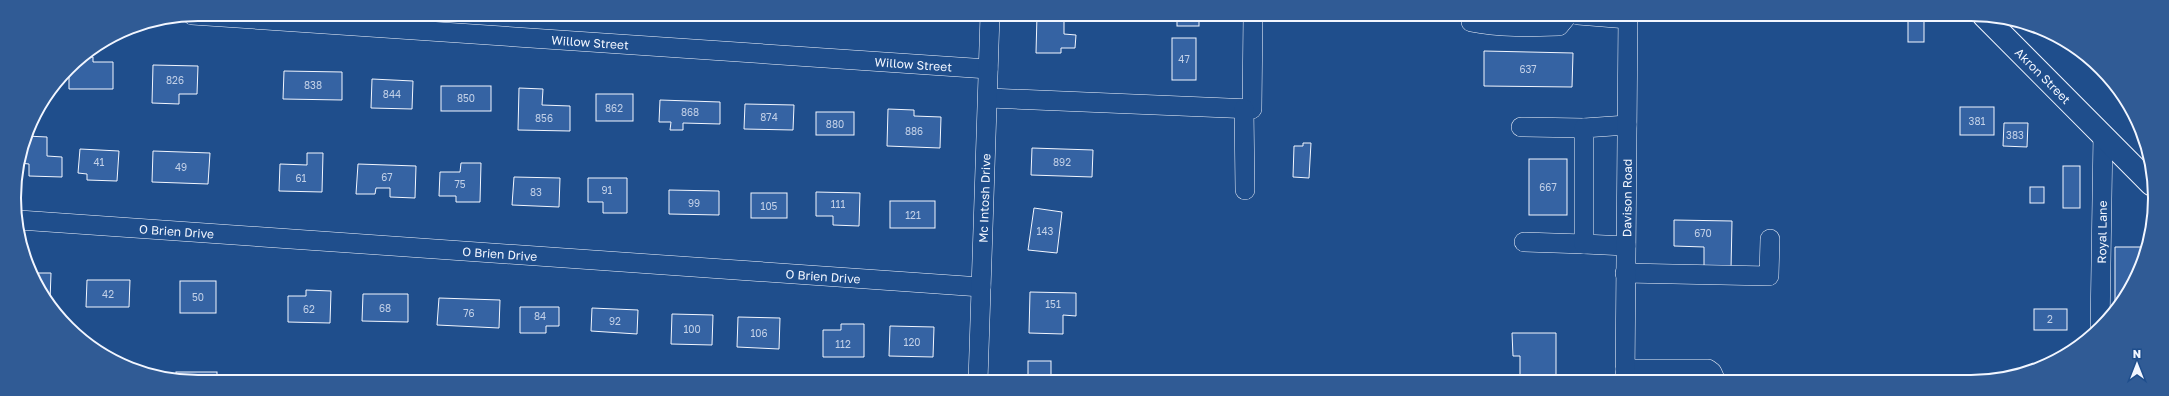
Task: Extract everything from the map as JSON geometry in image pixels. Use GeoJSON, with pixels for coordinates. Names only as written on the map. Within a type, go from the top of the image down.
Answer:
{"type":"FeatureCollection","features":[{"type":"Feature","properties":{"kind":"main road","name":"Akron Street"},"geometry":{"type":"LineString","coordinates":[[1990,22],[2147,180]]}},
{"type":"Feature","properties":{"kind":"street","name":"Willow Street"},"geometry":{"type":"LineString","coordinates":[[280,21],[988,69]]}},
{"type":"Feature","properties":{"kind":"street","name":"Mc Intosh Drive"},"geometry":{"type":"LineString","coordinates":[[978,375],[989,98],[988,69],[990,21]]}},
{"type":"Feature","properties":{"kind":"street"},"geometry":{"type":"LineString","coordinates":[[1245,190],[1253,21]]}},
{"type":"Feature","properties":{"kind":"street"},"geometry":{"type":"LineString","coordinates":[[1471,21],[1486,25],[1542,26],[1559,26],[1563,21]]}},
{"type":"Feature","properties":{"kind":"street","name":"Davison Road"},"geometry":{"type":"LineString","coordinates":[[1625,375],[1628,21]]}},
{"type":"Feature","properties":{"kind":"street"},"geometry":{"type":"LineString","coordinates":[[989,98],[1248,109]]}},
{"type":"Feature","properties":{"kind":"street"},"geometry":{"type":"LineString","coordinates":[[1521,127],[1584,128],[1627,125]]}},
{"type":"Feature","properties":{"kind":"street"},"geometry":{"type":"LineString","coordinates":[[1584,128],[1584,244]]}},
{"type":"Feature","properties":{"kind":"street","name":"Royal Lane"},"geometry":{"type":"LineString","coordinates":[[2100,319],[2103,134]]}},
{"type":"Feature","properties":{"kind":"street","name":"O Brien Drive"},"geometry":{"type":"LineString","coordinates":[[23,220],[981,286]]}},
{"type":"Feature","properties":{"kind":"street"},"geometry":{"type":"LineString","coordinates":[[1626,273],[1769,276],[1770,239]]}},
{"type":"Feature","properties":{"kind":"street"},"geometry":{"type":"LineString","coordinates":[[1524,242],[1626,246]]}},
{"type":"Feature","properties":{"kind":"street"},"geometry":{"type":"LineString","coordinates":[[1625,375],[1703,368],[1712,372],[1713,375]]}},
{"type":"Feature","properties":{"kind":"building"},"geometry":{"type":"Polygon","coordinates":[[[1037,21],[1064,21],[1064,34],[1076,35],[1075,48],[1061,48],[1061,53],[1036,53],[1037,21]]]}},
{"type":"Feature","properties":{"kind":"building"},"geometry":{"type":"Polygon","coordinates":[[[1177,21],[1199,21],[1199,26],[1177,26],[1177,21]]]}},
{"type":"Feature","properties":{"kind":"building"},"geometry":{"type":"Polygon","coordinates":[[[1908,21],[1924,21],[1924,42],[1908,42],[1908,21]]]}},
{"type":"Feature","properties":{"kind":"building"},"geometry":{"type":"Polygon","coordinates":[[[1172,38],[1196,38],[1196,80],[1172,80],[1172,38]]]}},
{"type":"Feature","properties":{"kind":"building"},"geometry":{"type":"Polygon","coordinates":[[[1484,51],[1573,53],[1572,87],[1484,86],[1484,51]]]}},
{"type":"Feature","properties":{"kind":"building"},"geometry":{"type":"Polygon","coordinates":[[[91,57],[93,57],[93,62],[113,62],[113,89],[69,89],[69,77],[91,57]]]}},
{"type":"Feature","properties":{"kind":"building"},"geometry":{"type":"Polygon","coordinates":[[[153,65],[198,66],[197,94],[179,94],[179,104],[152,103],[153,65]]]}},
{"type":"Feature","properties":{"kind":"building"},"geometry":{"type":"Polygon","coordinates":[[[284,71],[342,72],[342,100],[283,99],[284,71]]]}},
{"type":"Feature","properties":{"kind":"building"},"geometry":{"type":"Polygon","coordinates":[[[372,79],[413,81],[412,109],[371,108],[372,79]]]}},
{"type":"Feature","properties":{"kind":"building"},"geometry":{"type":"Polygon","coordinates":[[[441,86],[491,86],[491,111],[441,111],[441,86]]]}},
{"type":"Feature","properties":{"kind":"building"},"geometry":{"type":"Polygon","coordinates":[[[519,88],[543,89],[542,105],[570,106],[570,131],[518,130],[519,88]]]}},
{"type":"Feature","properties":{"kind":"building"},"geometry":{"type":"Polygon","coordinates":[[[596,94],[633,94],[633,121],[596,121],[596,94]]]}},
{"type":"Feature","properties":{"kind":"building"},"geometry":{"type":"Polygon","coordinates":[[[660,100],[720,102],[720,124],[683,123],[683,130],[670,130],[671,122],[659,122],[660,100]]]}},
{"type":"Feature","properties":{"kind":"building"},"geometry":{"type":"Polygon","coordinates":[[[745,104],[794,105],[793,130],[744,129],[745,104]]]}},
{"type":"Feature","properties":{"kind":"building"},"geometry":{"type":"Polygon","coordinates":[[[1960,107],[1994,107],[1994,135],[1960,135],[1960,107]]]}},
{"type":"Feature","properties":{"kind":"building"},"geometry":{"type":"Polygon","coordinates":[[[888,109],[914,110],[914,116],[941,117],[940,148],[887,146],[888,109]]]}},
{"type":"Feature","properties":{"kind":"building"},"geometry":{"type":"Polygon","coordinates":[[[816,112],[854,112],[854,135],[816,135],[816,112]]]}},
{"type":"Feature","properties":{"kind":"building"},"geometry":{"type":"Polygon","coordinates":[[[2004,123],[2028,123],[2027,147],[2003,146],[2004,123]]]}},
{"type":"Feature","properties":{"kind":"building"},"geometry":{"type":"Polygon","coordinates":[[[32,136],[47,137],[47,156],[62,157],[62,177],[29,176],[29,164],[24,163],[32,136]]]}},
{"type":"Feature","properties":{"kind":"building"},"geometry":{"type":"Polygon","coordinates":[[[1303,143],[1311,143],[1309,178],[1293,177],[1294,146],[1303,146],[1303,143]]]}},
{"type":"Feature","properties":{"kind":"building"},"geometry":{"type":"Polygon","coordinates":[[[1032,148],[1093,150],[1092,177],[1031,175],[1032,148]]]}},
{"type":"Feature","properties":{"kind":"building"},"geometry":{"type":"Polygon","coordinates":[[[80,149],[119,151],[117,181],[87,180],[87,174],[78,173],[80,149]]]}},
{"type":"Feature","properties":{"kind":"building"},"geometry":{"type":"Polygon","coordinates":[[[153,151],[210,153],[208,184],[152,182],[153,151]]]}},
{"type":"Feature","properties":{"kind":"building"},"geometry":{"type":"Polygon","coordinates":[[[307,153],[323,153],[322,192],[279,191],[280,164],[307,165],[307,153]]]}},
{"type":"Feature","properties":{"kind":"building"},"geometry":{"type":"Polygon","coordinates":[[[1529,159],[1567,159],[1567,215],[1529,215],[1529,159]]]}},
{"type":"Feature","properties":{"kind":"building"},"geometry":{"type":"Polygon","coordinates":[[[461,163],[481,163],[480,202],[456,202],[456,196],[439,196],[440,172],[460,172],[461,163]]]}},
{"type":"Feature","properties":{"kind":"building"},"geometry":{"type":"Polygon","coordinates":[[[358,164],[416,166],[415,198],[390,197],[390,188],[376,188],[375,194],[356,194],[358,164]]]}},
{"type":"Feature","properties":{"kind":"building"},"geometry":{"type":"Polygon","coordinates":[[[2063,166],[2080,166],[2080,208],[2063,208],[2063,166]]]}},
{"type":"Feature","properties":{"kind":"building"},"geometry":{"type":"Polygon","coordinates":[[[514,177],[560,178],[559,207],[512,205],[514,177]]]}},
{"type":"Feature","properties":{"kind":"building"},"geometry":{"type":"Polygon","coordinates":[[[588,178],[627,178],[627,213],[603,213],[603,202],[588,202],[588,178]]]}},
{"type":"Feature","properties":{"kind":"building"},"geometry":{"type":"Polygon","coordinates":[[[2030,187],[2044,187],[2044,203],[2030,203],[2030,187]]]}},
{"type":"Feature","properties":{"kind":"building"},"geometry":{"type":"Polygon","coordinates":[[[669,190],[719,191],[719,215],[669,214],[669,190]]]}},
{"type":"Feature","properties":{"kind":"building"},"geometry":{"type":"Polygon","coordinates":[[[816,192],[860,193],[859,226],[833,225],[833,216],[816,216],[816,192]]]}},
{"type":"Feature","properties":{"kind":"building"},"geometry":{"type":"Polygon","coordinates":[[[751,193],[787,193],[787,218],[751,218],[751,193]]]}},
{"type":"Feature","properties":{"kind":"building"},"geometry":{"type":"Polygon","coordinates":[[[890,201],[935,201],[935,228],[890,228],[890,201]]]}},
{"type":"Feature","properties":{"kind":"building"},"geometry":{"type":"Polygon","coordinates":[[[1034,208],[1062,212],[1057,253],[1028,250],[1034,208]]]}},
{"type":"Feature","properties":{"kind":"building"},"geometry":{"type":"Polygon","coordinates":[[[1674,220],[1732,221],[1731,269],[1704,268],[1704,247],[1674,246],[1674,220]]]}},
{"type":"Feature","properties":{"kind":"building"},"geometry":{"type":"Polygon","coordinates":[[[2115,247],[2141,247],[2135,266],[2115,300],[2115,247]]]}},
{"type":"Feature","properties":{"kind":"building"},"geometry":{"type":"Polygon","coordinates":[[[38,273],[51,273],[50,295],[38,273]]]}},
{"type":"Feature","properties":{"kind":"building"},"geometry":{"type":"Polygon","coordinates":[[[87,280],[130,280],[129,307],[86,307],[87,280]]]}},
{"type":"Feature","properties":{"kind":"building"},"geometry":{"type":"Polygon","coordinates":[[[180,281],[216,281],[216,313],[180,313],[180,281]]]}},
{"type":"Feature","properties":{"kind":"building"},"geometry":{"type":"Polygon","coordinates":[[[306,290],[331,291],[330,323],[288,322],[288,296],[306,296],[306,290]]]}},
{"type":"Feature","properties":{"kind":"building"},"geometry":{"type":"Polygon","coordinates":[[[1030,292],[1076,293],[1076,316],[1063,315],[1063,334],[1029,333],[1030,292]]]}},
{"type":"Feature","properties":{"kind":"building"},"geometry":{"type":"Polygon","coordinates":[[[363,294],[408,294],[408,322],[362,321],[363,294]]]}},
{"type":"Feature","properties":{"kind":"building"},"geometry":{"type":"Polygon","coordinates":[[[439,298],[500,300],[499,328],[437,325],[439,298]]]}},
{"type":"Feature","properties":{"kind":"building"},"geometry":{"type":"Polygon","coordinates":[[[520,307],[559,307],[559,326],[546,326],[546,333],[520,333],[520,307]]]}},
{"type":"Feature","properties":{"kind":"building"},"geometry":{"type":"Polygon","coordinates":[[[592,308],[638,310],[637,334],[591,331],[592,308]]]}},
{"type":"Feature","properties":{"kind":"building"},"geometry":{"type":"Polygon","coordinates":[[[2034,309],[2067,309],[2067,330],[2034,330],[2034,309]]]}},
{"type":"Feature","properties":{"kind":"building"},"geometry":{"type":"Polygon","coordinates":[[[672,314],[713,315],[712,345],[671,344],[672,314]]]}},
{"type":"Feature","properties":{"kind":"building"},"geometry":{"type":"Polygon","coordinates":[[[738,317],[780,318],[779,349],[737,347],[738,317]]]}},
{"type":"Feature","properties":{"kind":"building"},"geometry":{"type":"Polygon","coordinates":[[[841,324],[864,324],[864,357],[823,357],[823,330],[841,330],[841,324]]]}},
{"type":"Feature","properties":{"kind":"building"},"geometry":{"type":"Polygon","coordinates":[[[890,326],[934,327],[933,357],[889,356],[890,326]]]}},
{"type":"Feature","properties":{"kind":"building"},"geometry":{"type":"Polygon","coordinates":[[[1512,333],[1556,333],[1556,375],[1520,375],[1520,356],[1513,356],[1512,333]]]}},
{"type":"Feature","properties":{"kind":"building"},"geometry":{"type":"Polygon","coordinates":[[[1028,361],[1051,361],[1051,375],[1028,375],[1028,361]]]}},
{"type":"Feature","properties":{"kind":"building"},"geometry":{"type":"Polygon","coordinates":[[[217,372],[217,375],[186,375],[176,373],[217,372]]]}}]}
